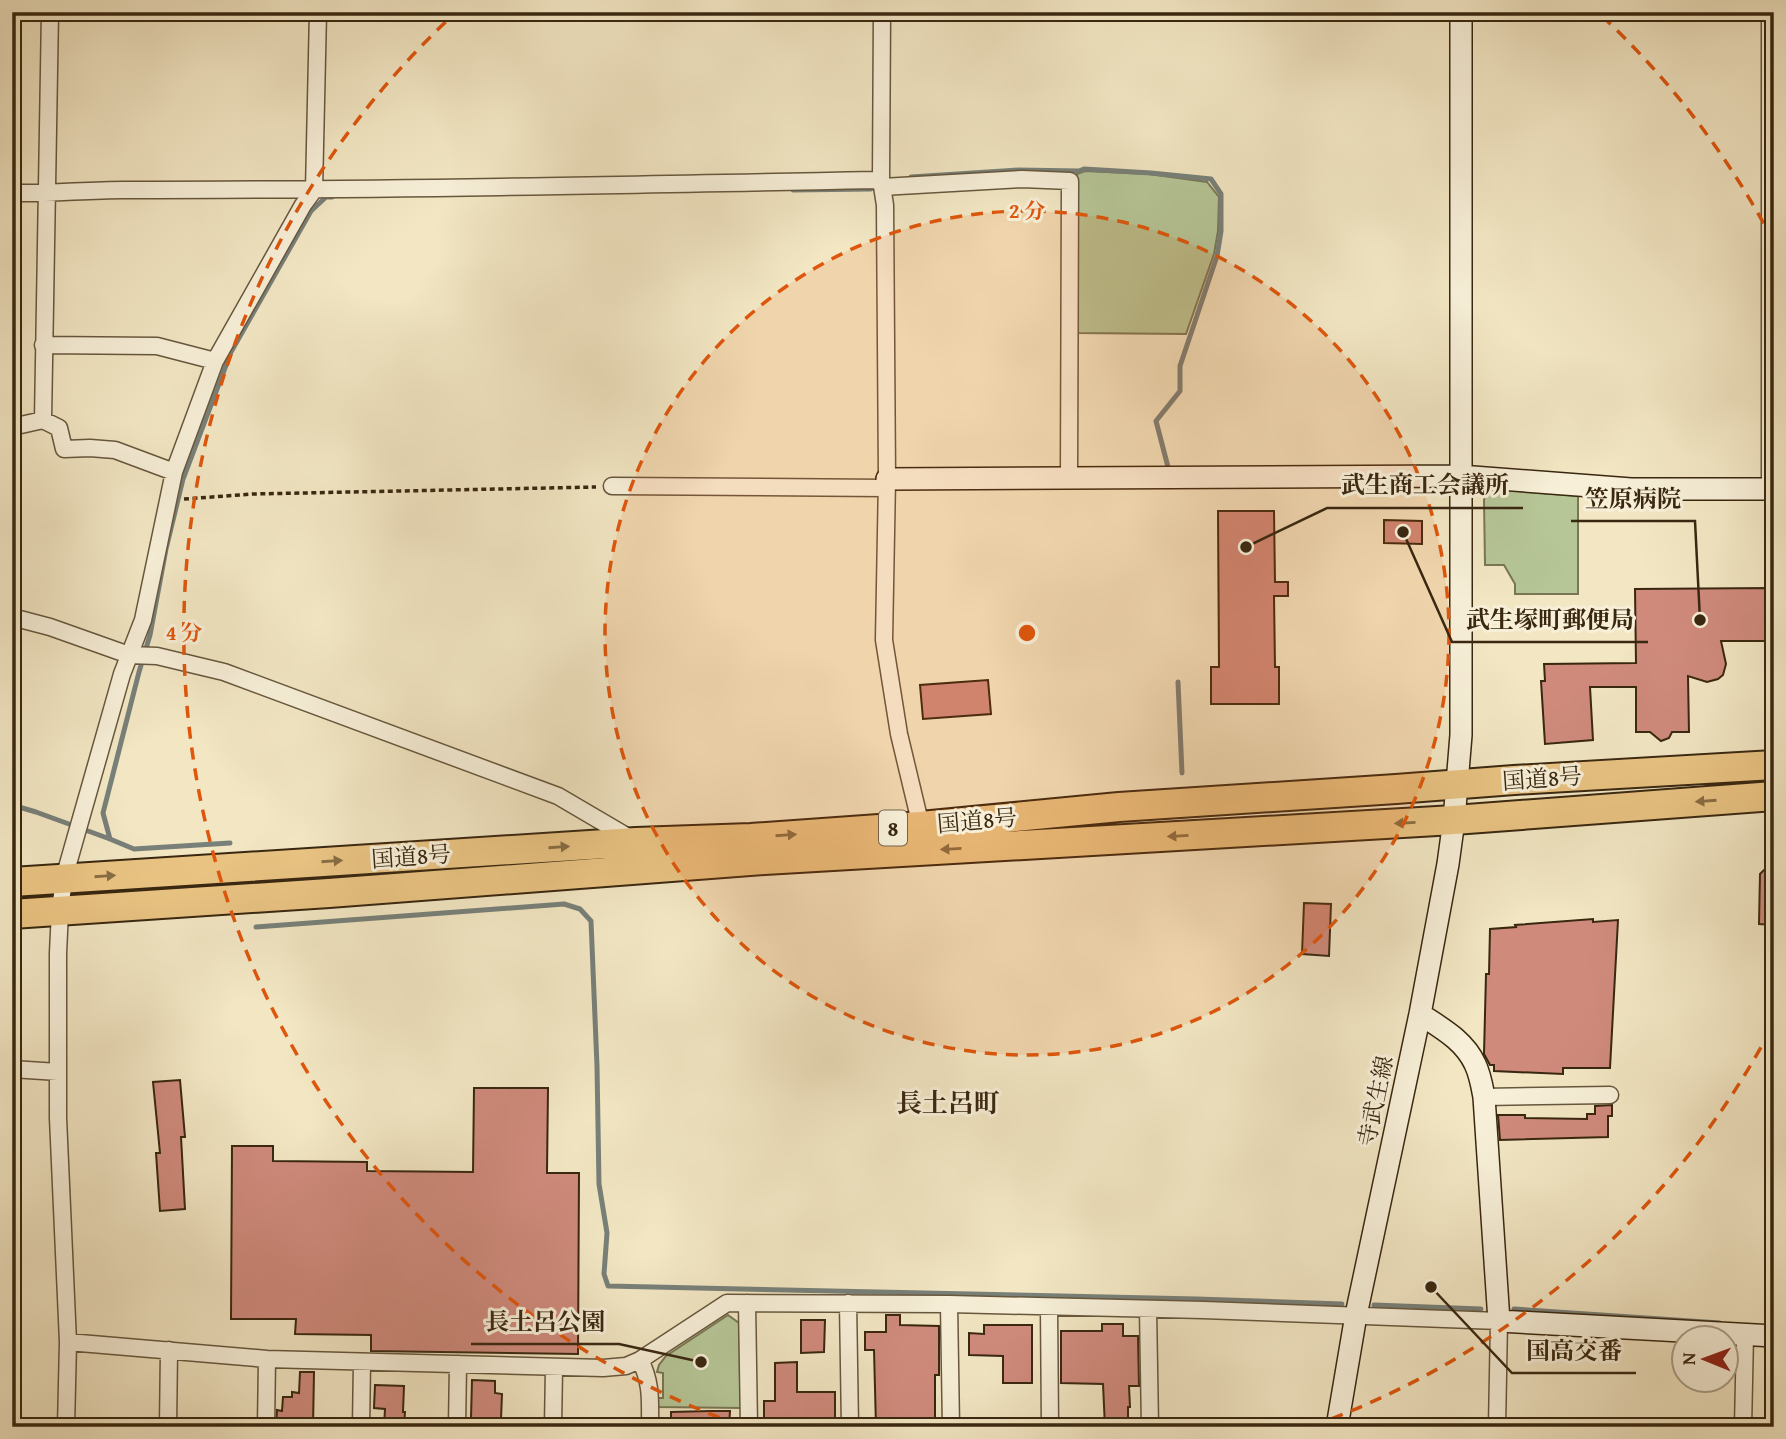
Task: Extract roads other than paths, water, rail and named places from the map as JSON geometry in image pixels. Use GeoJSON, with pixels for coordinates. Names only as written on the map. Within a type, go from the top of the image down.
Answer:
{"type":"FeatureCollection","features":[{"type":"Feature","properties":{"kind":"highway","name":"国道8号"},"geometry":{"type":"LineString","coordinates":[[12,882],[636,842],[751,838],[1119,807],[1774,765]]}},
{"type":"Feature","properties":{"kind":"highway","name":"国道8号"},"geometry":{"type":"LineString","coordinates":[[12,914],[764,860],[1454,820],[1774,796]]}},
{"type":"Feature","properties":{"kind":"street"},"geometry":{"type":"LineString","coordinates":[[43,420],[50,12]]}},
{"type":"Feature","properties":{"kind":"street"},"geometry":{"type":"LineString","coordinates":[[66,1427],[68,1342],[58,1130],[60,911],[64,878],[118,687],[143,620],[174,472],[215,361],[314,190],[318,12]]}},
{"type":"Feature","properties":{"kind":"street"},"geometry":{"type":"LineString","coordinates":[[882,12],[881,184],[885,205],[886,483],[884,640],[899,734],[921,825]]}},
{"type":"Feature","properties":{"kind":"street","name":"寺武生線"},"geometry":{"type":"LineString","coordinates":[[1337,1427],[1356,1315],[1420,1014],[1454,820],[1461,735],[1461,12]]}},
{"type":"Feature","properties":{"kind":"street"},"geometry":{"type":"LineString","coordinates":[[612,486],[1069,478],[1460,476],[1631,489],[1772,489],[1770,12]]}},
{"type":"Feature","properties":{"kind":"street"},"geometry":{"type":"LineString","coordinates":[[12,193],[881,184],[908,187],[1022,179],[1070,181],[1069,478]]}},
{"type":"Feature","properties":{"kind":"street"},"geometry":{"type":"LineString","coordinates":[[43,345],[156,346],[215,361]]}},
{"type":"Feature","properties":{"kind":"street"},"geometry":{"type":"LineString","coordinates":[[12,427],[43,420],[59,428],[64,449],[115,450],[174,472]]}},
{"type":"Feature","properties":{"kind":"street"},"geometry":{"type":"LineString","coordinates":[[12,617],[50,627],[130,655],[157,656],[224,672],[558,796],[636,842]]}},
{"type":"Feature","properties":{"kind":"street"},"geometry":{"type":"LineString","coordinates":[[1420,1014],[1460,1042],[1475,1063],[1484,1097],[1499,1321],[1497,1427]]}},
{"type":"Feature","properties":{"kind":"street"},"geometry":{"type":"LineString","coordinates":[[12,1069],[58,1072]]}},
{"type":"Feature","properties":{"kind":"street"},"geometry":{"type":"LineString","coordinates":[[1484,1097],[1610,1095]]}},
{"type":"Feature","properties":{"kind":"street"},"geometry":{"type":"LineString","coordinates":[[68,1342],[267,1359],[603,1368],[626,1366],[640,1360],[727,1303],[949,1304],[1356,1315],[1774,1336]]}},
{"type":"Feature","properties":{"kind":"street"},"geometry":{"type":"LineString","coordinates":[[747,1303],[749,1427]]}},
{"type":"Feature","properties":{"kind":"street"},"geometry":{"type":"LineString","coordinates":[[848,1303],[850,1427]]}},
{"type":"Feature","properties":{"kind":"street"},"geometry":{"type":"LineString","coordinates":[[949,1304],[951,1427]]}},
{"type":"Feature","properties":{"kind":"street"},"geometry":{"type":"LineString","coordinates":[[1049,1307],[1050,1427]]}},
{"type":"Feature","properties":{"kind":"street"},"geometry":{"type":"LineString","coordinates":[[1147,1309],[1150,1427]]}},
{"type":"Feature","properties":{"kind":"street"},"geometry":{"type":"LineString","coordinates":[[1743,1427],[1745,1335]]}},
{"type":"Feature","properties":{"kind":"street"},"geometry":{"type":"LineString","coordinates":[[168,1427],[169,1350]]}},
{"type":"Feature","properties":{"kind":"street"},"geometry":{"type":"LineString","coordinates":[[266,1427],[267,1359]]}},
{"type":"Feature","properties":{"kind":"street"},"geometry":{"type":"LineString","coordinates":[[640,1360],[649,1385],[650,1427]]}},
{"type":"Feature","properties":{"kind":"street"},"geometry":{"type":"LineString","coordinates":[[361,1427],[362,1362]]}},
{"type":"Feature","properties":{"kind":"street"},"geometry":{"type":"LineString","coordinates":[[457,1427],[458,1364]]}},
{"type":"Feature","properties":{"kind":"street"},"geometry":{"type":"LineString","coordinates":[[553,1427],[554,1367]]}},
{"type":"Feature","properties":{"kind":"waterway"},"geometry":{"type":"LineString","coordinates":[[911,177],[1084,169],[1211,179],[1221,194],[1221,231],[1217,256],[1180,366],[1180,391],[1156,421],[1168,467]]}},
{"type":"Feature","properties":{"kind":"waterway"},"geometry":{"type":"LineString","coordinates":[[793,190],[871,189]]}},
{"type":"Feature","properties":{"kind":"waterway"},"geometry":{"type":"LineString","coordinates":[[110,839],[103,813],[150,635],[166,549],[183,479],[231,352],[311,211],[326,197],[332,197]]}},
{"type":"Feature","properties":{"kind":"waterway"},"geometry":{"type":"LineString","coordinates":[[1178,682],[1182,773]]}},
{"type":"Feature","properties":{"kind":"waterway"},"geometry":{"type":"LineString","coordinates":[[12,805],[134,849],[230,843]]}},
{"type":"Feature","properties":{"kind":"waterway"},"geometry":{"type":"LineString","coordinates":[[256,927],[564,904],[580,909],[591,921],[599,1184],[607,1233],[604,1274],[608,1286],[1342,1304]]}},
{"type":"Feature","properties":{"kind":"waterway"},"geometry":{"type":"LineString","coordinates":[[1374,1305],[1481,1309]]}},
{"type":"Feature","properties":{"kind":"waterway"},"geometry":{"type":"LineString","coordinates":[[1514,1309],[1720,1323]]}},
{"type":"Feature","properties":{"kind":"place","name":"武生塚町郵便局"},"geometry":{"type":"Point","coordinates":[1403,532]}},
{"type":"Feature","properties":{"kind":"place","name":"武生商工会議所"},"geometry":{"type":"Point","coordinates":[1246,547]}},
{"type":"Feature","properties":{"kind":"place","name":"笠原病院"},"geometry":{"type":"Point","coordinates":[1700,620]}},
{"type":"Feature","properties":{"kind":"place","name":"国高交番"},"geometry":{"type":"Point","coordinates":[1431,1287]}},
{"type":"Feature","properties":{"kind":"place","name":"長土呂公園"},"geometry":{"type":"Point","coordinates":[701,1362]}},
{"type":"Feature","properties":{"kind":"district","name":"長土呂町"},"geometry":{"type":"Point","coordinates":[948,1102]}}]}
